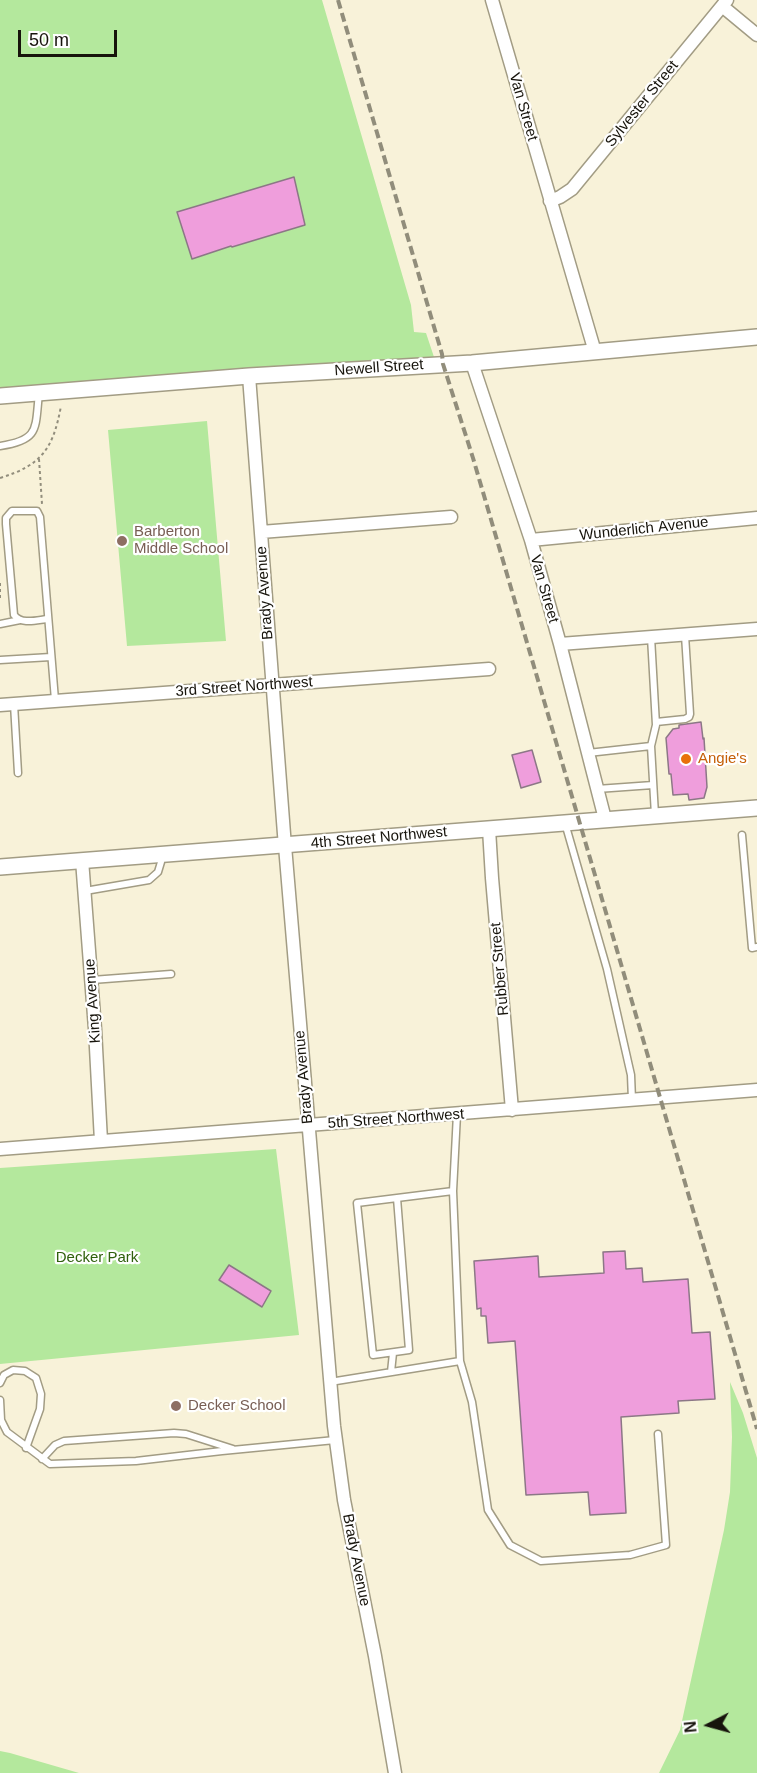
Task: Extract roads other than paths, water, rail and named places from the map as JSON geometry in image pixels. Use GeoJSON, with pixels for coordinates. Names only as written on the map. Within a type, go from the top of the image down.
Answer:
{"type":"FeatureCollection","features":[{"type":"Feature","properties":{"kind":"street","name":"Van Street"},"geometry":{"type":"LineString","coordinates":[[492,0],[595,352]]}},
{"type":"Feature","properties":{"kind":"street","name":"Sylvester Street"},"geometry":{"type":"LineString","coordinates":[[550,201],[572,189],[724,3]]}},
{"type":"Feature","properties":{"kind":"street"},"geometry":{"type":"LineString","coordinates":[[724,3],[757,35]]}},
{"type":"Feature","properties":{"kind":"street","name":"Newell Street"},"geometry":{"type":"LineString","coordinates":[[0,396],[249,376],[472,363],[757,336]]}},
{"type":"Feature","properties":{"kind":"street","name":"Van Street"},"geometry":{"type":"LineString","coordinates":[[472,363],[531,540],[605,819]]}},
{"type":"Feature","properties":{"kind":"street","name":"Brady Avenue"},"geometry":{"type":"LineString","coordinates":[[249,376],[284,845],[336,1440],[344,1500],[375,1656],[394,1773]]}},
{"type":"Feature","properties":{"kind":"street"},"geometry":{"type":"LineString","coordinates":[[261,532],[451,517]]}},
{"type":"Feature","properties":{"kind":"street","name":"Wunderlich Avenue"},"geometry":{"type":"LineString","coordinates":[[531,540],[757,518]]}},
{"type":"Feature","properties":{"kind":"street"},"geometry":{"type":"LineString","coordinates":[[560,644],[757,629]]}},
{"type":"Feature","properties":{"kind":"street","name":"3rd Street Northwest"},"geometry":{"type":"LineString","coordinates":[[0,705],[489,669]]}},
{"type":"Feature","properties":{"kind":"street","name":"4th Street Northwest"},"geometry":{"type":"LineString","coordinates":[[0,867],[757,808]]}},
{"type":"Feature","properties":{"kind":"street","name":"Rubber Street"},"geometry":{"type":"LineString","coordinates":[[489,829],[512,1110]]}},
{"type":"Feature","properties":{"kind":"street","name":"King Avenue"},"geometry":{"type":"LineString","coordinates":[[82,860],[92,980],[101,1141]]}},
{"type":"Feature","properties":{"kind":"street","name":"5th Street Northwest"},"geometry":{"type":"LineString","coordinates":[[0,1149],[757,1090]]}},
{"type":"Feature","properties":{"kind":"lane"},"geometry":{"type":"LineString","coordinates":[[0,446],[25,440],[30,435],[36,424],[39,393]]}},
{"type":"Feature","properties":{"kind":"lane"},"geometry":{"type":"LineString","coordinates":[[20,620],[16,618],[12,609],[6,518],[12,511],[30,510],[38,512],[40,516],[55,700]]}},
{"type":"Feature","properties":{"kind":"lane"},"geometry":{"type":"LineString","coordinates":[[0,624],[20,620],[48,619]]}},
{"type":"Feature","properties":{"kind":"lane"},"geometry":{"type":"LineString","coordinates":[[656,722],[686,718],[690,714],[685,634]]}},
{"type":"Feature","properties":{"kind":"lane"},"geometry":{"type":"LineString","coordinates":[[651,637],[656,722],[651,746],[655,816]]}},
{"type":"Feature","properties":{"kind":"lane"},"geometry":{"type":"LineString","coordinates":[[0,660],[51,657]]}},
{"type":"Feature","properties":{"kind":"lane"},"geometry":{"type":"LineString","coordinates":[[14,703],[18,773]]}},
{"type":"Feature","properties":{"kind":"lane"},"geometry":{"type":"LineString","coordinates":[[587,753],[651,746]]}},
{"type":"Feature","properties":{"kind":"lane"},"geometry":{"type":"LineString","coordinates":[[597,789],[653,785]]}},
{"type":"Feature","properties":{"kind":"lane"},"geometry":{"type":"LineString","coordinates":[[565,823],[607,969],[631,1075],[632,1100]]}},
{"type":"Feature","properties":{"kind":"lane"},"geometry":{"type":"LineString","coordinates":[[742,835],[752,948],[757,947]]}},
{"type":"Feature","properties":{"kind":"lane"},"geometry":{"type":"LineString","coordinates":[[85,891],[149,880],[158,872],[161,862],[160,854]]}},
{"type":"Feature","properties":{"kind":"lane"},"geometry":{"type":"LineString","coordinates":[[92,980],[171,974]]}},
{"type":"Feature","properties":{"kind":"lane"},"geometry":{"type":"LineString","coordinates":[[457,1114],[453,1191],[460,1362],[472,1402],[488,1510],[510,1545],[541,1561],[630,1555],[666,1545],[658,1434]]}},
{"type":"Feature","properties":{"kind":"lane"},"geometry":{"type":"LineString","coordinates":[[397,1198],[409,1350],[373,1355],[357,1203],[397,1198],[453,1191]]}},
{"type":"Feature","properties":{"kind":"lane"},"geometry":{"type":"LineString","coordinates":[[391,1372],[393,1353]]}},
{"type":"Feature","properties":{"kind":"lane"},"geometry":{"type":"LineString","coordinates":[[330,1382],[460,1362]]}},
{"type":"Feature","properties":{"kind":"lane"},"geometry":{"type":"LineString","coordinates":[[0,1383],[4,1375],[13,1370],[25,1371],[36,1378],[41,1394],[40,1409],[26,1448]]}},
{"type":"Feature","properties":{"kind":"lane"},"geometry":{"type":"LineString","coordinates":[[0,1400],[1,1420],[7,1432],[50,1464],[135,1461],[336,1440]]}},
{"type":"Feature","properties":{"kind":"lane"},"geometry":{"type":"LineString","coordinates":[[42,1459],[55,1445],[64,1441],[163,1433],[186,1434],[236,1450]]}},
{"type":"Feature","properties":{"kind":"railway"},"geometry":{"type":"LineString","coordinates":[[338,0],[757,1429]]}},
{"type":"Feature","properties":{"kind":"place","name":"Barberton Middle School"},"geometry":{"type":"Point","coordinates":[122,541]}},
{"type":"Feature","properties":{"kind":"place","name":"Angie's"},"geometry":{"type":"Point","coordinates":[686,759]}},
{"type":"Feature","properties":{"kind":"place","name":"Decker School"},"geometry":{"type":"Point","coordinates":[176,1406]}},
{"type":"Feature","properties":{"kind":"park label","name":"Decker Park"},"geometry":{"type":"Point","coordinates":[97,1258]}}]}
